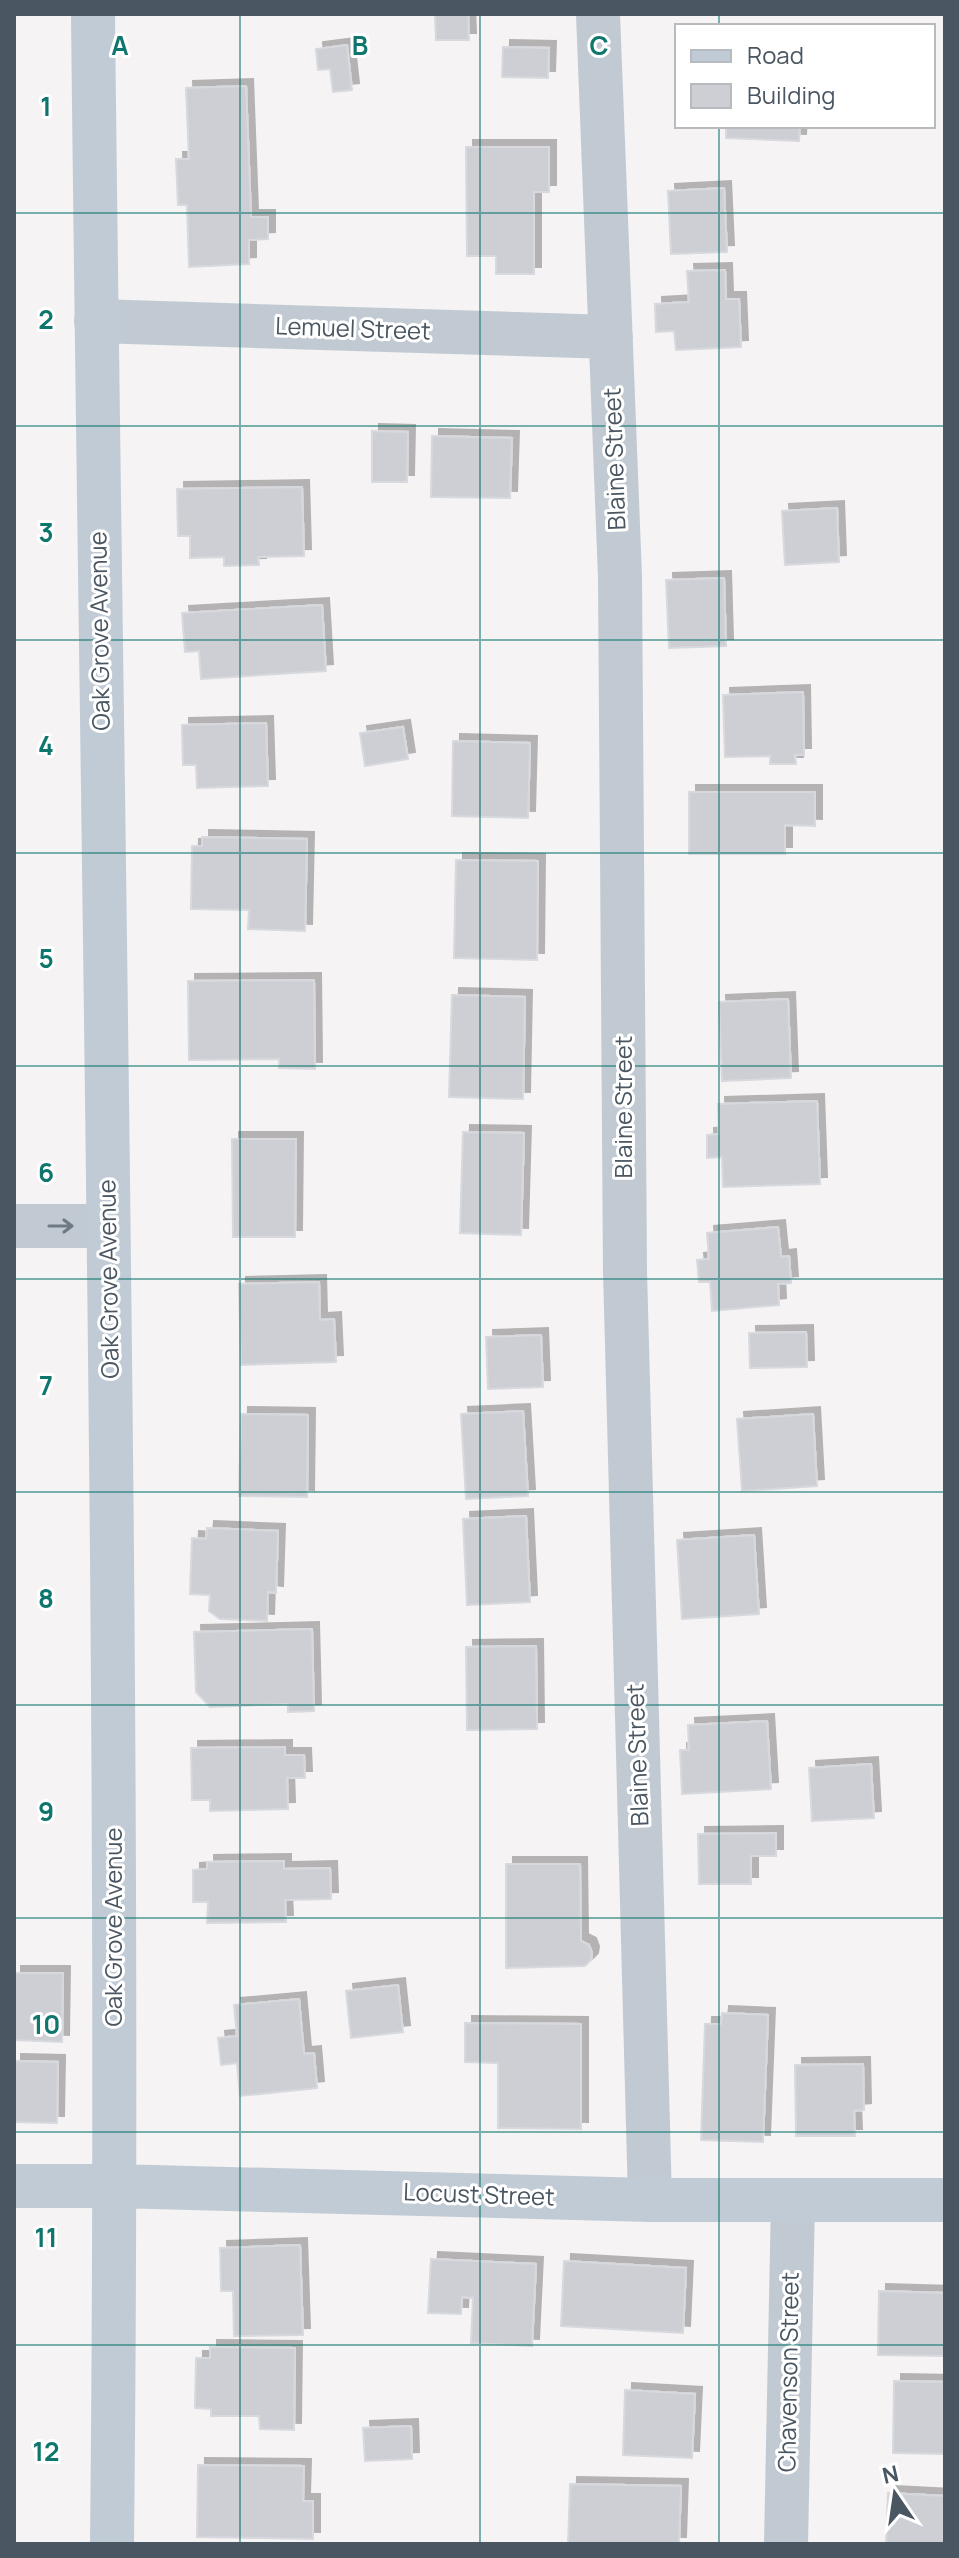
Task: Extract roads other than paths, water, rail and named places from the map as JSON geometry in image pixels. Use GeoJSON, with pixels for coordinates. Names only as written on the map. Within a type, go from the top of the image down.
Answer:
{"type":"FeatureCollection","features":[{"type":"Feature","properties":{"kind":"street","name":"Oak Grove Avenue"},"geometry":{"type":"LineString","coordinates":[[93,14],[116,2186],[112,2544]]}},
{"type":"Feature","properties":{"kind":"street","name":"Blaine Street"},"geometry":{"type":"LineString","coordinates":[[598,14],[620,577],[625,1271],[650,2200]]}},
{"type":"Feature","properties":{"kind":"street","name":"Lemuel Street"},"geometry":{"type":"LineString","coordinates":[[96,321],[611,337]]}},
{"type":"Feature","properties":{"kind":"street"},"geometry":{"type":"LineString","coordinates":[[14,1226],[108,1226]]}},
{"type":"Feature","properties":{"kind":"street","name":"Locust Street"},"geometry":{"type":"LineString","coordinates":[[14,2186],[650,2200],[945,2200]]}},
{"type":"Feature","properties":{"kind":"street","name":"Chavenson Street"},"geometry":{"type":"LineString","coordinates":[[786,2544],[793,2201]]}}]}
